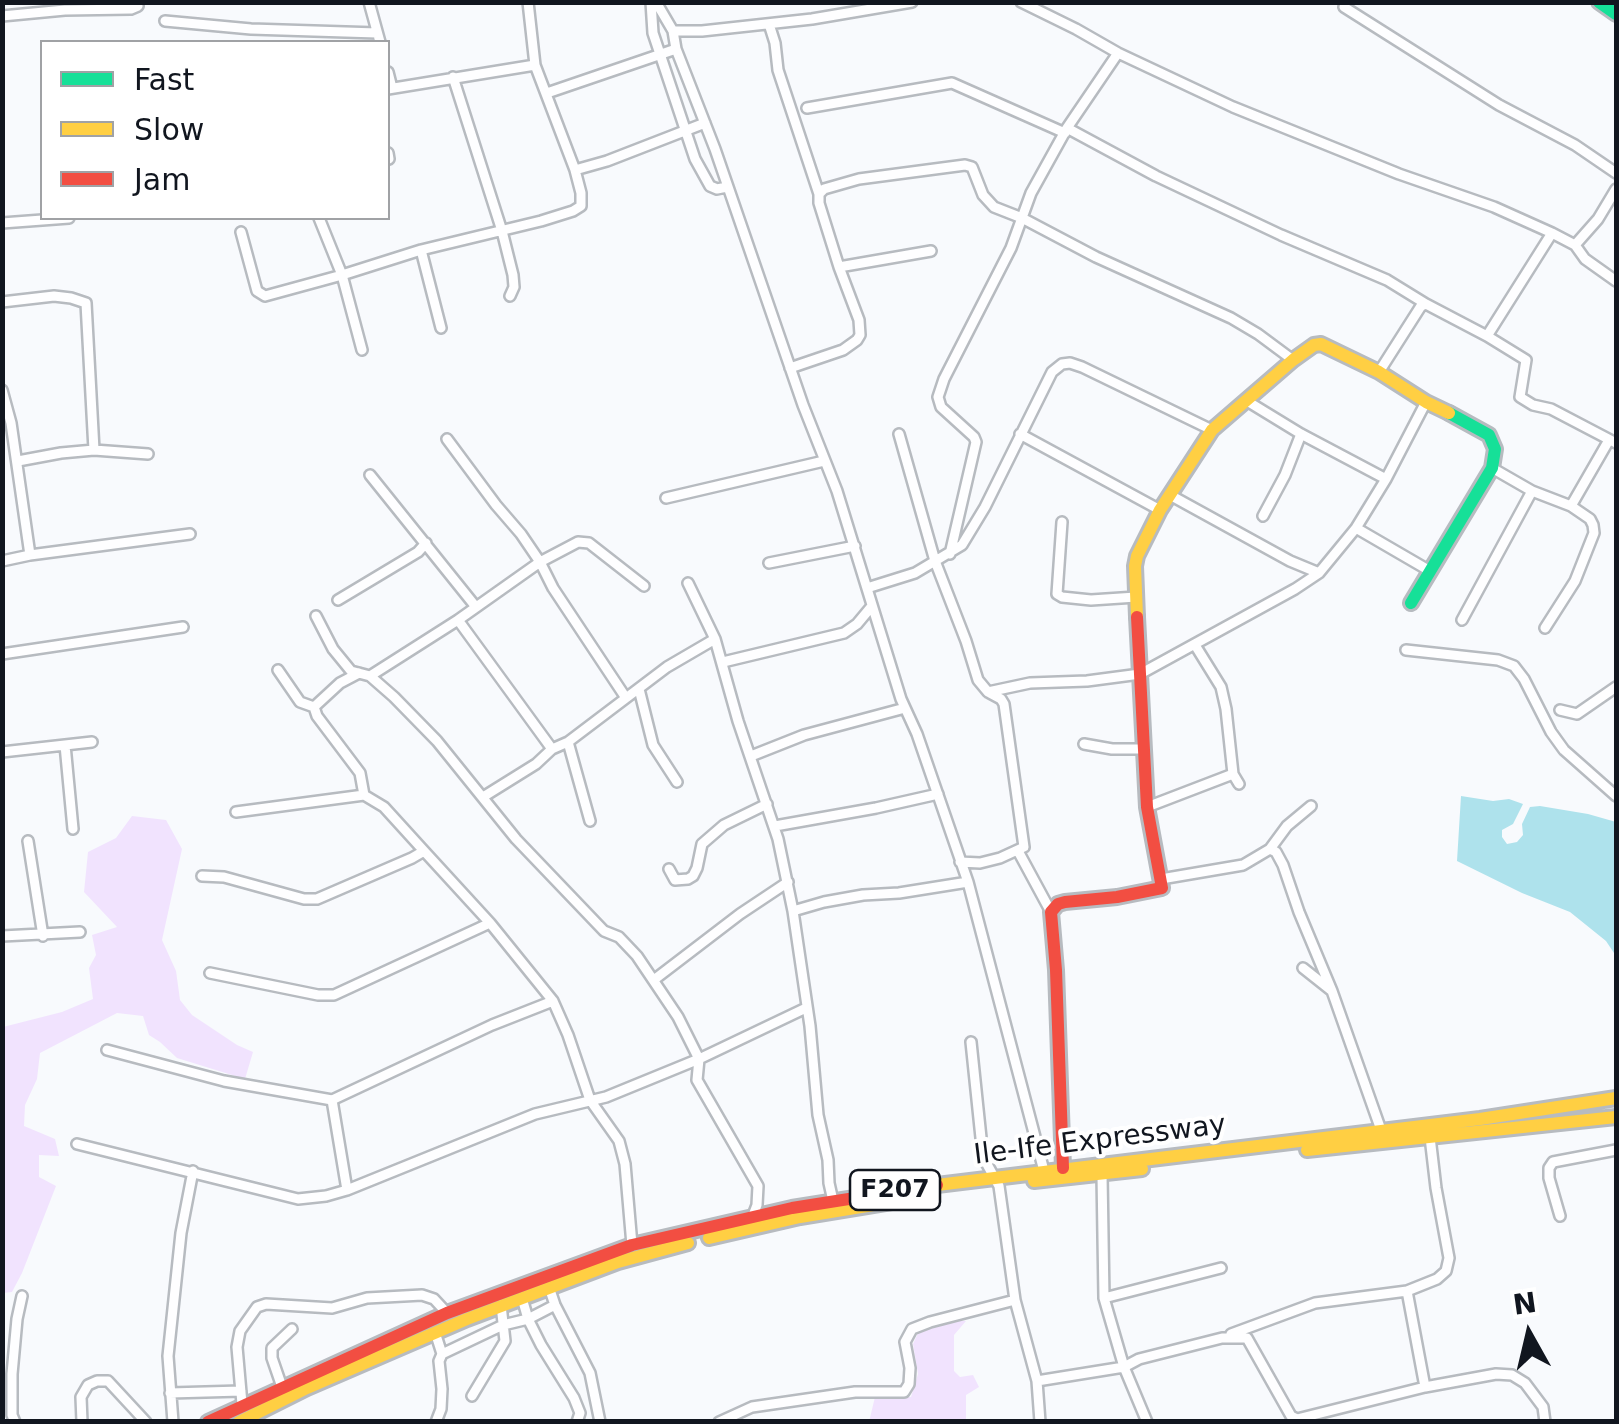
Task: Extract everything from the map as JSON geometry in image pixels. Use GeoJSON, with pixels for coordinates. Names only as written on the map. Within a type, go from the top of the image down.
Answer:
{"type":"FeatureCollection","features":[{"type":"Feature","properties":{"kind":"main road"},"geometry":{"type":"LineString","coordinates":[[1599,2],[1616,14]]}},
{"type":"Feature","properties":{"kind":"main road"},"geometry":{"type":"LineString","coordinates":[[1063,1168],[1051,912],[1065,902],[1162,888],[1148,807],[1137,556],[1160,510],[1212,430],[1314,345],[1321,344],[1379,372],[1490,435],[1495,449],[1492,468],[1411,603]]}},
{"type":"Feature","properties":{"kind":"main road","name":"Ile-Ife Expressway"},"geometry":{"type":"LineString","coordinates":[[239,1422],[306,1388],[501,1305],[634,1258],[833,1201],[890,1191],[1102,1175],[1439,1132],[1616,1098]]}},
{"type":"Feature","properties":{"kind":"main road","name":"Ile-Ife Expressway"},"geometry":{"type":"LineString","coordinates":[[1481,1125],[1616,1117]]}},
{"type":"Feature","properties":{"kind":"main road","name":"Ile-Ife Expressway"},"geometry":{"type":"LineString","coordinates":[[208,1422],[242,1398],[282,1387],[447,1313],[632,1245],[752,1218],[870,1204],[1063,1168],[1382,1130],[1439,1132]]}},
{"type":"Feature","properties":{"kind":"street"},"geometry":{"type":"LineString","coordinates":[[2,16],[65,6],[131,8],[138,6],[137,2]]}},
{"type":"Feature","properties":{"kind":"street"},"geometry":{"type":"LineString","coordinates":[[165,20],[378,38],[369,2]]}},
{"type":"Feature","properties":{"kind":"street"},"geometry":{"type":"LineString","coordinates":[[241,232],[257,290],[265,296],[580,206],[582,193],[575,170],[535,65],[528,2]]}},
{"type":"Feature","properties":{"kind":"street"},"geometry":{"type":"LineString","coordinates":[[654,2],[673,30],[676,49],[837,491],[905,708],[968,882],[1044,1171]]}},
{"type":"Feature","properties":{"kind":"street"},"geometry":{"type":"LineString","coordinates":[[654,2],[653,32],[704,178],[710,186],[728,186]]}},
{"type":"Feature","properties":{"kind":"street"},"geometry":{"type":"LineString","coordinates":[[673,30],[702,32],[812,20],[912,2]]}},
{"type":"Feature","properties":{"kind":"street"},"geometry":{"type":"LineString","coordinates":[[1021,2],[1233,107],[1552,232],[1575,245],[1586,260],[1616,281]]}},
{"type":"Feature","properties":{"kind":"street"},"geometry":{"type":"LineString","coordinates":[[1344,7],[1499,106],[1576,145],[1616,173]]}},
{"type":"Feature","properties":{"kind":"street"},"geometry":{"type":"LineString","coordinates":[[769,24],[778,70],[859,320],[860,335],[843,350],[790,368]]}},
{"type":"Feature","properties":{"kind":"street"},"geometry":{"type":"LineString","coordinates":[[547,93],[676,49]]}},
{"type":"Feature","properties":{"kind":"street"},"geometry":{"type":"LineString","coordinates":[[950,554],[976,442],[941,407],[938,397],[944,379],[990,292],[1031,193],[1066,130],[1118,53]]}},
{"type":"Feature","properties":{"kind":"street"},"geometry":{"type":"LineString","coordinates":[[390,89],[535,65]]}},
{"type":"Feature","properties":{"kind":"street"},"geometry":{"type":"LineString","coordinates":[[454,77],[502,231],[513,275],[510,296]]}},
{"type":"Feature","properties":{"kind":"street"},"geometry":{"type":"LineString","coordinates":[[807,108],[952,83],[966,87],[1066,130],[1281,236],[1386,280],[1526,360],[1520,396],[1613,441],[1572,506]]}},
{"type":"Feature","properties":{"kind":"street"},"geometry":{"type":"LineString","coordinates":[[575,170],[705,123]]}},
{"type":"Feature","properties":{"kind":"street"},"geometry":{"type":"LineString","coordinates":[[819,194],[824,188],[859,179],[972,166],[994,208],[1230,318],[1293,360]]}},
{"type":"Feature","properties":{"kind":"street"},"geometry":{"type":"LineString","coordinates":[[1575,245],[1598,219],[1616,189]]}},
{"type":"Feature","properties":{"kind":"street"},"geometry":{"type":"LineString","coordinates":[[2,223],[43,220]]}},
{"type":"Feature","properties":{"kind":"street"},"geometry":{"type":"LineString","coordinates":[[320,220],[342,275],[362,350]]}},
{"type":"Feature","properties":{"kind":"street"},"geometry":{"type":"LineString","coordinates":[[1487,336],[1552,232]]}},
{"type":"Feature","properties":{"kind":"street"},"geometry":{"type":"LineString","coordinates":[[421,250],[440,328]]}},
{"type":"Feature","properties":{"kind":"street"},"geometry":{"type":"LineString","coordinates":[[840,267],[932,251]]}},
{"type":"Feature","properties":{"kind":"street"},"geometry":{"type":"LineString","coordinates":[[2,302],[54,296],[86,303],[94,450]]}},
{"type":"Feature","properties":{"kind":"street"},"geometry":{"type":"LineString","coordinates":[[1379,372],[1426,304]]}},
{"type":"Feature","properties":{"kind":"street"},"geometry":{"type":"LineString","coordinates":[[868,588],[915,572],[962,545],[1052,372],[1062,364],[1082,367],[1212,430]]}},
{"type":"Feature","properties":{"kind":"street"},"geometry":{"type":"LineString","coordinates":[[2,390],[12,423],[30,555]]}},
{"type":"Feature","properties":{"kind":"street"},"geometry":{"type":"LineString","coordinates":[[1248,401],[1386,479]]}},
{"type":"Feature","properties":{"kind":"street"},"geometry":{"type":"LineString","coordinates":[[988,692],[1030,683],[1140,674],[1274,602],[1319,573],[1356,528],[1426,402]]}},
{"type":"Feature","properties":{"kind":"street"},"geometry":{"type":"LineString","coordinates":[[899,434],[934,561],[978,680],[1004,704],[1024,840],[1024,847],[1018,851],[980,863],[960,862]]}},
{"type":"Feature","properties":{"kind":"street"},"geometry":{"type":"LineString","coordinates":[[1020,434],[1160,510]]}},
{"type":"Feature","properties":{"kind":"street"},"geometry":{"type":"LineString","coordinates":[[1262,516],[1285,475],[1301,434]]}},
{"type":"Feature","properties":{"kind":"street"},"geometry":{"type":"LineString","coordinates":[[448,438],[521,534],[626,698]]}},
{"type":"Feature","properties":{"kind":"street"},"geometry":{"type":"LineString","coordinates":[[18,461],[94,450],[148,454]]}},
{"type":"Feature","properties":{"kind":"street"},"geometry":{"type":"LineString","coordinates":[[666,498],[824,461]]}},
{"type":"Feature","properties":{"kind":"street"},"geometry":{"type":"LineString","coordinates":[[1492,468],[1532,491],[1572,506],[1590,519],[1594,533],[1575,582],[1545,628]]}},
{"type":"Feature","properties":{"kind":"street"},"geometry":{"type":"LineString","coordinates":[[370,475],[476,607]]}},
{"type":"Feature","properties":{"kind":"street"},"geometry":{"type":"LineString","coordinates":[[1462,620],[1532,491]]}},
{"type":"Feature","properties":{"kind":"street"},"geometry":{"type":"LineString","coordinates":[[1170,495],[1319,573]]}},
{"type":"Feature","properties":{"kind":"street"},"geometry":{"type":"LineString","coordinates":[[1062,522],[1057,594],[1091,600],[1136,597]]}},
{"type":"Feature","properties":{"kind":"street"},"geometry":{"type":"LineString","coordinates":[[1356,528],[1430,571]]}},
{"type":"Feature","properties":{"kind":"street"},"geometry":{"type":"LineString","coordinates":[[2,561],[190,534]]}},
{"type":"Feature","properties":{"kind":"street"},"geometry":{"type":"LineString","coordinates":[[314,707],[340,682],[364,674],[458,620],[540,562],[578,542],[589,543],[644,586]]}},
{"type":"Feature","properties":{"kind":"street"},"geometry":{"type":"LineString","coordinates":[[338,600],[418,552],[426,543]]}},
{"type":"Feature","properties":{"kind":"street"},"geometry":{"type":"LineString","coordinates":[[769,564],[855,546]]}},
{"type":"Feature","properties":{"kind":"street"},"geometry":{"type":"LineString","coordinates":[[688,583],[716,639],[738,721],[775,826],[793,911],[818,1115],[833,1201]]}},
{"type":"Feature","properties":{"kind":"street"},"geometry":{"type":"LineString","coordinates":[[723,662],[844,633],[872,606]]}},
{"type":"Feature","properties":{"kind":"street"},"geometry":{"type":"LineString","coordinates":[[316,616],[333,649],[351,670],[364,674],[437,741],[516,839],[604,931],[619,937],[655,980],[699,1059],[697,1080],[758,1186],[752,1218]]}},
{"type":"Feature","properties":{"kind":"street"},"geometry":{"type":"LineString","coordinates":[[458,620],[552,749]]}},
{"type":"Feature","properties":{"kind":"street"},"geometry":{"type":"LineString","coordinates":[[2,654],[183,627]]}},
{"type":"Feature","properties":{"kind":"street"},"geometry":{"type":"LineString","coordinates":[[483,797],[568,742],[667,668],[716,639]]}},
{"type":"Feature","properties":{"kind":"street"},"geometry":{"type":"LineString","coordinates":[[1195,645],[1221,687],[1233,774],[1239,784]]}},
{"type":"Feature","properties":{"kind":"street"},"geometry":{"type":"LineString","coordinates":[[1406,650],[1498,660],[1514,666],[1564,750],[1616,796]]}},
{"type":"Feature","properties":{"kind":"street"},"geometry":{"type":"LineString","coordinates":[[278,670],[300,702],[314,707]]}},
{"type":"Feature","properties":{"kind":"street"},"geometry":{"type":"LineString","coordinates":[[1560,710],[1578,714],[1616,688]]}},
{"type":"Feature","properties":{"kind":"street"},"geometry":{"type":"LineString","coordinates":[[638,689],[653,746],[676,782]]}},
{"type":"Feature","properties":{"kind":"street"},"geometry":{"type":"LineString","coordinates":[[314,707],[360,773],[364,795]]}},
{"type":"Feature","properties":{"kind":"street"},"geometry":{"type":"LineString","coordinates":[[751,756],[804,735],[905,708]]}},
{"type":"Feature","properties":{"kind":"street"},"geometry":{"type":"LineString","coordinates":[[2,752],[92,742]]}},
{"type":"Feature","properties":{"kind":"street"},"geometry":{"type":"LineString","coordinates":[[568,742],[590,821]]}},
{"type":"Feature","properties":{"kind":"street"},"geometry":{"type":"LineString","coordinates":[[1084,744],[1144,749]]}},
{"type":"Feature","properties":{"kind":"street"},"geometry":{"type":"LineString","coordinates":[[66,745],[73,829]]}},
{"type":"Feature","properties":{"kind":"street"},"geometry":{"type":"LineString","coordinates":[[1148,807],[1233,774]]}},
{"type":"Feature","properties":{"kind":"street"},"geometry":{"type":"LineString","coordinates":[[775,826],[938,794]]}},
{"type":"Feature","properties":{"kind":"street"},"geometry":{"type":"LineString","coordinates":[[236,812],[364,795],[384,808],[424,851],[553,1001],[590,1100],[619,1140],[625,1164],[632,1245]]}},
{"type":"Feature","properties":{"kind":"street"},"geometry":{"type":"LineString","coordinates":[[668,870],[676,880],[693,876],[702,844],[724,825],[767,804]]}},
{"type":"Feature","properties":{"kind":"street"},"geometry":{"type":"LineString","coordinates":[[1162,879],[1243,864],[1270,849],[1287,826],[1311,806]]}},
{"type":"Feature","properties":{"kind":"street"},"geometry":{"type":"LineString","coordinates":[[28,842],[43,936]]}},
{"type":"Feature","properties":{"kind":"street"},"geometry":{"type":"LineString","coordinates":[[1270,849],[1283,865],[1382,1130]]}},
{"type":"Feature","properties":{"kind":"street"},"geometry":{"type":"LineString","coordinates":[[202,876],[224,877],[316,899],[424,851]]}},
{"type":"Feature","properties":{"kind":"street"},"geometry":{"type":"LineString","coordinates":[[1018,851],[1051,912]]}},
{"type":"Feature","properties":{"kind":"street"},"geometry":{"type":"LineString","coordinates":[[655,980],[788,882]]}},
{"type":"Feature","properties":{"kind":"street"},"geometry":{"type":"LineString","coordinates":[[793,911],[863,895],[968,882]]}},
{"type":"Feature","properties":{"kind":"street"},"geometry":{"type":"LineString","coordinates":[[210,973],[334,995],[490,924]]}},
{"type":"Feature","properties":{"kind":"street"},"geometry":{"type":"LineString","coordinates":[[2,936],[80,932]]}},
{"type":"Feature","properties":{"kind":"street"},"geometry":{"type":"LineString","coordinates":[[1302,968],[1332,991]]}},
{"type":"Feature","properties":{"kind":"street"},"geometry":{"type":"LineString","coordinates":[[107,1050],[224,1081],[332,1100],[492,1024],[553,1001]]}},
{"type":"Feature","properties":{"kind":"street"},"geometry":{"type":"LineString","coordinates":[[77,1144],[298,1199],[326,1196],[535,1114],[629,1089],[806,1008]]}},
{"type":"Feature","properties":{"kind":"street"},"geometry":{"type":"LineString","coordinates":[[971,1042],[984,1156],[998,1183],[1015,1300],[1037,1380],[1040,1422]]}},
{"type":"Feature","properties":{"kind":"street"},"geometry":{"type":"LineString","coordinates":[[332,1100],[348,1190]]}},
{"type":"Feature","properties":{"kind":"street"},"geometry":{"type":"LineString","coordinates":[[1037,1380],[1124,1367],[1139,1359],[1222,1338],[1315,1303],[1407,1291],[1437,1280],[1446,1271],[1448,1258],[1439,1208],[1439,1132]]}},
{"type":"Feature","properties":{"kind":"street"},"geometry":{"type":"LineString","coordinates":[[1560,1216],[1548,1178],[1554,1162],[1616,1150]]}},
{"type":"Feature","properties":{"kind":"street"},"geometry":{"type":"LineString","coordinates":[[173,1422],[168,1356],[192,1171]]}},
{"type":"Feature","properties":{"kind":"street"},"geometry":{"type":"LineString","coordinates":[[1102,1175],[1104,1298],[1124,1367],[1147,1422]]}},
{"type":"Feature","properties":{"kind":"street"},"geometry":{"type":"LineString","coordinates":[[1104,1298],[1221,1268]]}},
{"type":"Feature","properties":{"kind":"street"},"geometry":{"type":"LineString","coordinates":[[550,1287],[554,1305],[590,1373],[600,1422]]}},
{"type":"Feature","properties":{"kind":"street"},"geometry":{"type":"LineString","coordinates":[[1407,1291],[1424,1388]]}},
{"type":"Feature","properties":{"kind":"street"},"geometry":{"type":"LineString","coordinates":[[170,1393],[242,1398],[237,1347],[240,1332],[257,1306],[332,1308],[367,1298],[422,1295],[434,1299],[447,1313]]}},
{"type":"Feature","properties":{"kind":"street"},"geometry":{"type":"LineString","coordinates":[[15,1422],[12,1374],[22,1296]]}},
{"type":"Feature","properties":{"kind":"street"},"geometry":{"type":"LineString","coordinates":[[522,1298],[556,1372],[574,1398],[580,1413],[577,1422]]}},
{"type":"Feature","properties":{"kind":"street"},"geometry":{"type":"LineString","coordinates":[[718,1421],[752,1407],[855,1392],[904,1392],[910,1368],[906,1342],[912,1329],[1015,1300]]}},
{"type":"Feature","properties":{"kind":"street"},"geometry":{"type":"LineString","coordinates":[[472,1396],[504,1341],[501,1305]]}},
{"type":"Feature","properties":{"kind":"street"},"geometry":{"type":"LineString","coordinates":[[436,1422],[442,1389],[438,1361],[442,1354],[554,1305]]}},
{"type":"Feature","properties":{"kind":"street"},"geometry":{"type":"LineString","coordinates":[[282,1387],[272,1348],[292,1329]]}},
{"type":"Feature","properties":{"kind":"street"},"geometry":{"type":"LineString","coordinates":[[434,1332],[442,1354]]}},
{"type":"Feature","properties":{"kind":"street"},"geometry":{"type":"LineString","coordinates":[[1222,1338],[1248,1338],[1295,1420],[1496,1374],[1512,1375],[1525,1382],[1543,1407],[1545,1422]]}},
{"type":"Feature","properties":{"kind":"street"},"geometry":{"type":"LineString","coordinates":[[82,1422],[81,1397],[88,1386],[108,1381],[146,1422]]}},
{"type":"Feature","properties":{"kind":"shaded area"},"geometry":{"type":"Polygon","coordinates":[[[132,816],[166,820],[182,849],[162,940],[176,971],[180,1000],[192,1015],[253,1052],[245,1079],[177,1058],[149,1035],[143,1016],[117,1013],[40,1053],[37,1079],[25,1105],[24,1126],[55,1139],[59,1156],[39,1155],[39,1177],[56,1186],[22,1273],[12,1292],[3,1293],[3,1027],[62,1012],[93,999],[89,968],[96,955],[92,935],[117,927],[84,892],[88,852],[116,838],[132,816]]]}},
{"type":"Feature","properties":{"kind":"shaded area"},"geometry":{"type":"Polygon","coordinates":[[[948,1321],[966,1321],[954,1335],[954,1371],[960,1377],[973,1375],[979,1387],[966,1395],[966,1421],[869,1422],[875,1397],[911,1397],[918,1374],[913,1344],[919,1331],[948,1321]]]}},
{"type":"Feature","properties":{"kind":"water"},"geometry":{"type":"Polygon","coordinates":[[[1461,796],[1509,799],[1523,804],[1513,824],[1502,830],[1507,844],[1517,842],[1523,835],[1522,824],[1530,807],[1588,814],[1616,822],[1616,956],[1606,941],[1570,912],[1457,861],[1461,796]]]}},
{"type":"Feature","properties":{"kind":"traffic: fast"},"geometry":{"type":"LineString","coordinates":[[1599,2],[1616,14]]}},
{"type":"Feature","properties":{"kind":"traffic: fast"},"geometry":{"type":"LineString","coordinates":[[1411,603],[1492,468],[1495,449],[1489,435],[1449,413]]}},
{"type":"Feature","properties":{"kind":"traffic: slow"},"geometry":{"type":"LineString","coordinates":[[1137,617],[1137,556],[1160,510],[1212,430],[1314,345],[1321,344],[1379,372],[1449,413]]}},
{"type":"Feature","properties":{"kind":"traffic: slow"},"geometry":{"type":"LineString","coordinates":[[937,1185],[1480,1119],[1616,1098]]}},
{"type":"Feature","properties":{"kind":"traffic: slow"},"geometry":{"type":"LineString","coordinates":[[1307,1150],[1616,1117]]}},
{"type":"Feature","properties":{"kind":"traffic: slow"},"geometry":{"type":"LineString","coordinates":[[1034,1181],[1142,1169]]}},
{"type":"Feature","properties":{"kind":"traffic: slow"},"geometry":{"type":"LineString","coordinates":[[709,1238],[800,1217],[928,1196]]}},
{"type":"Feature","properties":{"kind":"traffic: slow"},"geometry":{"type":"LineString","coordinates":[[239,1422],[467,1319],[618,1262],[688,1243]]}},
{"type":"Feature","properties":{"kind":"traffic: jam"},"geometry":{"type":"LineString","coordinates":[[1063,1168],[1051,912],[1065,902],[1162,888],[1147,807],[1137,617]]}},
{"type":"Feature","properties":{"kind":"traffic: jam"},"geometry":{"type":"LineString","coordinates":[[208,1422],[447,1313],[632,1245],[792,1208],[937,1185]]}}]}
